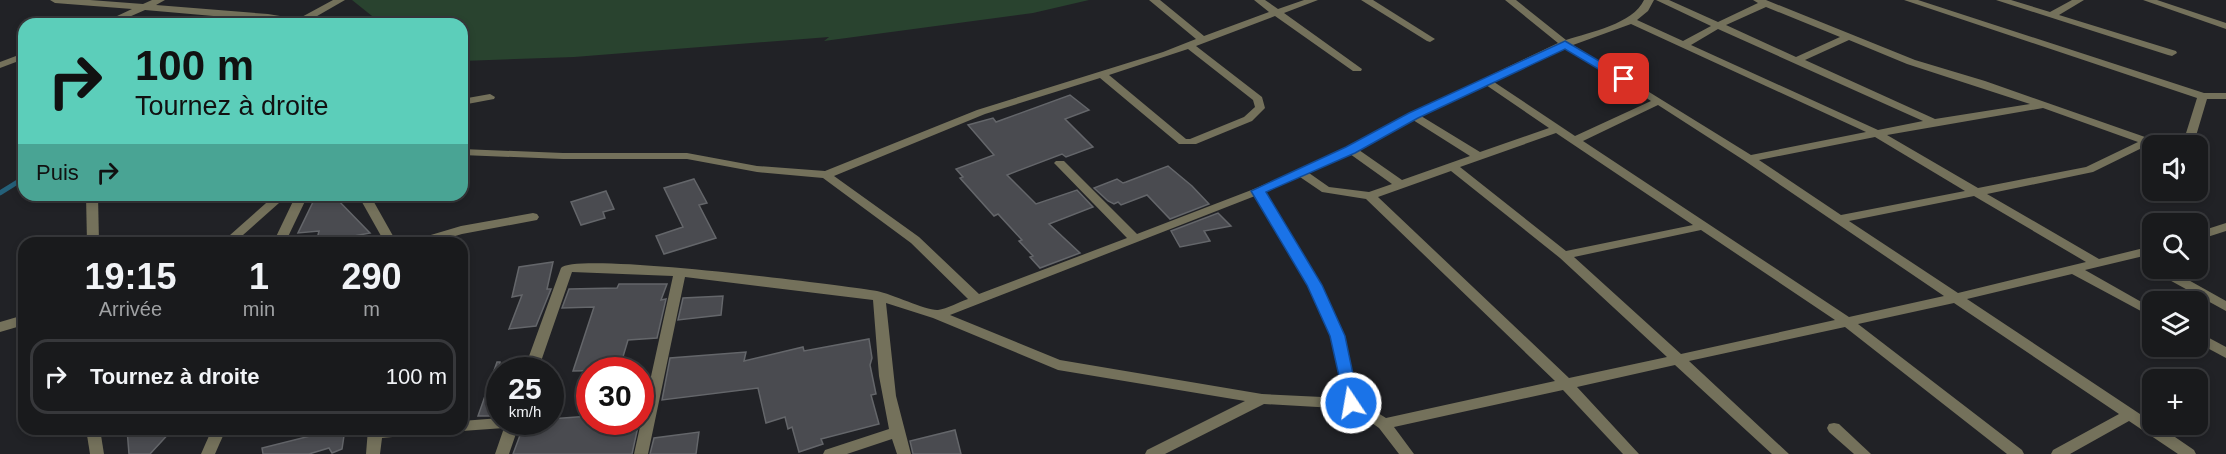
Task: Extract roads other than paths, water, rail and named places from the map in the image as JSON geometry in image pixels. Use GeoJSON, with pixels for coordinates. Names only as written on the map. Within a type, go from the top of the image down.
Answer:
{"type":"FeatureCollection","features":[{"type":"Feature","properties":{"kind":"street"},"geometry":{"type":"LineString","coordinates":[[55,0],[140,5],[273,18]]}},
{"type":"Feature","properties":{"kind":"street"},"geometry":{"type":"LineString","coordinates":[[116,18],[140,5],[160,0]]}},
{"type":"Feature","properties":{"kind":"street"},"geometry":{"type":"LineString","coordinates":[[309,18],[340,0]]}},
{"type":"Feature","properties":{"kind":"street"},"geometry":{"type":"LineString","coordinates":[[1154,0],[1203,40]]}},
{"type":"Feature","properties":{"kind":"street"},"geometry":{"type":"LineString","coordinates":[[1259,0],[1357,69]]}},
{"type":"Feature","properties":{"kind":"street"},"geometry":{"type":"LineString","coordinates":[[468,152],[562,156],[687,156],[757,169],[826,176],[981,112],[1167,54],[1313,0]]}},
{"type":"Feature","properties":{"kind":"street"},"geometry":{"type":"LineString","coordinates":[[1366,0],[1430,39]]}},
{"type":"Feature","properties":{"kind":"street"},"geometry":{"type":"LineString","coordinates":[[1510,0],[1565,44],[1749,159],[2188,454]]}},
{"type":"Feature","properties":{"kind":"street"},"geometry":{"type":"LineString","coordinates":[[938,315],[1258,191],[1351,150],[1413,116],[1565,44],[1631,21],[1645,9],[1649,0]]}},
{"type":"Feature","properties":{"kind":"street"},"geometry":{"type":"LineString","coordinates":[[1661,0],[1934,122]]}},
{"type":"Feature","properties":{"kind":"street"},"geometry":{"type":"LineString","coordinates":[[1909,0],[2203,96],[2226,96]]}},
{"type":"Feature","properties":{"kind":"street"},"geometry":{"type":"LineString","coordinates":[[2001,0],[2172,53]]}},
{"type":"Feature","properties":{"kind":"street"},"geometry":{"type":"LineString","coordinates":[[2051,15],[2079,0]]}},
{"type":"Feature","properties":{"kind":"street"},"geometry":{"type":"LineString","coordinates":[[2148,0],[2226,26]]}},
{"type":"Feature","properties":{"kind":"street"},"geometry":{"type":"LineString","coordinates":[[1684,45],[1762,2],[1911,62],[2142,139]]}},
{"type":"Feature","properties":{"kind":"street"},"geometry":{"type":"LineString","coordinates":[[1631,21],[1876,134],[2098,264]]}},
{"type":"Feature","properties":{"kind":"street"},"geometry":{"type":"LineString","coordinates":[[1795,61],[1848,37]]}},
{"type":"Feature","properties":{"kind":"street"},"geometry":{"type":"LineString","coordinates":[[1101,74],[1183,142],[1192,142],[1248,119],[1260,108],[1258,99],[1189,45]]}},
{"type":"Feature","properties":{"kind":"street"},"geometry":{"type":"LineString","coordinates":[[0,65],[18,58]]}},
{"type":"Feature","properties":{"kind":"street"},"geometry":{"type":"LineString","coordinates":[[1486,81],[1847,322],[2017,454]]}},
{"type":"Feature","properties":{"kind":"street"},"geometry":{"type":"LineString","coordinates":[[2191,135],[2203,96]]}},
{"type":"Feature","properties":{"kind":"street"},"geometry":{"type":"LineString","coordinates":[[468,101],[490,97]]}},
{"type":"Feature","properties":{"kind":"street"},"geometry":{"type":"LineString","coordinates":[[1575,140],[1659,101]]}},
{"type":"Feature","properties":{"kind":"street"},"geometry":{"type":"LineString","coordinates":[[1749,159],[1934,122],[2044,105]]}},
{"type":"Feature","properties":{"kind":"street"},"geometry":{"type":"LineString","coordinates":[[1413,116],[1478,156]]}},
{"type":"Feature","properties":{"kind":"street"},"geometry":{"type":"LineString","coordinates":[[1300,172],[1326,190],[1370,196],[1558,128]]}},
{"type":"Feature","properties":{"kind":"street"},"geometry":{"type":"LineString","coordinates":[[1839,219],[2089,170],[2142,144]]}},
{"type":"Feature","properties":{"kind":"street"},"geometry":{"type":"LineString","coordinates":[[1351,150],[1401,185]]}},
{"type":"Feature","properties":{"kind":"street"},"geometry":{"type":"LineString","coordinates":[[1060,163],[1134,238]]}},
{"type":"Feature","properties":{"kind":"street"},"geometry":{"type":"LineString","coordinates":[[1452,166],[1564,255],[1782,454]]}},
{"type":"Feature","properties":{"kind":"street"},"geometry":{"type":"LineString","coordinates":[[826,176],[915,240],[977,300]]}},
{"type":"Feature","properties":{"kind":"street"},"geometry":{"type":"LineString","coordinates":[[1258,191],[1314,285],[1338,336],[1351,403]]}},
{"type":"Feature","properties":{"kind":"street"},"geometry":{"type":"LineString","coordinates":[[1370,196],[1566,384],[1632,454]]}},
{"type":"Feature","properties":{"kind":"street"},"geometry":{"type":"LineString","coordinates":[[92,201],[93,237]]}},
{"type":"Feature","properties":{"kind":"street"},"geometry":{"type":"LineString","coordinates":[[234,237],[275,201]]}},
{"type":"Feature","properties":{"kind":"street"},"geometry":{"type":"LineString","coordinates":[[282,237],[299,201]]}},
{"type":"Feature","properties":{"kind":"street"},"geometry":{"type":"LineString","coordinates":[[366,201],[388,237]]}},
{"type":"Feature","properties":{"kind":"street"},"geometry":{"type":"LineString","coordinates":[[437,237],[460,230],[533,217]]}},
{"type":"Feature","properties":{"kind":"street"},"geometry":{"type":"LineString","coordinates":[[1564,255],[1704,226]]}},
{"type":"Feature","properties":{"kind":"street"},"geometry":{"type":"LineString","coordinates":[[2208,233],[2225,228]]}},
{"type":"Feature","properties":{"kind":"street"},"geometry":{"type":"LineString","coordinates":[[1384,424],[1955,298],[2142,254]]}},
{"type":"Feature","properties":{"kind":"street"},"geometry":{"type":"LineString","coordinates":[[2135,256],[2142,260]]}},
{"type":"Feature","properties":{"kind":"street"},"geometry":{"type":"LineString","coordinates":[[536,357],[567,268],[680,272],[879,296],[938,315],[1058,365],[1262,399],[1351,403],[1384,424],[1407,454]]}},
{"type":"Feature","properties":{"kind":"street"},"geometry":{"type":"LineString","coordinates":[[2075,270],[2142,307]]}},
{"type":"Feature","properties":{"kind":"street"},"geometry":{"type":"LineString","coordinates":[[641,454],[680,272]]}},
{"type":"Feature","properties":{"kind":"street"},"geometry":{"type":"LineString","coordinates":[[2176,279],[2226,308]]}},
{"type":"Feature","properties":{"kind":"street"},"geometry":{"type":"LineString","coordinates":[[879,296],[881,330],[896,432],[904,454]]}},
{"type":"Feature","properties":{"kind":"street"},"geometry":{"type":"LineString","coordinates":[[0,327],[18,322]]}},
{"type":"Feature","properties":{"kind":"street"},"geometry":{"type":"LineString","coordinates":[[2208,343],[2226,353]]}},
{"type":"Feature","properties":{"kind":"street"},"geometry":{"type":"LineString","coordinates":[[1152,454],[1262,399]]}},
{"type":"Feature","properties":{"kind":"street"},"geometry":{"type":"LineString","coordinates":[[2058,454],[2128,415]]}},
{"type":"Feature","properties":{"kind":"street"},"geometry":{"type":"LineString","coordinates":[[468,426],[486,424]]}},
{"type":"Feature","properties":{"kind":"street"},"geometry":{"type":"LineString","coordinates":[[1834,428],[1864,454]]}},
{"type":"Feature","properties":{"kind":"street"},"geometry":{"type":"LineString","coordinates":[[830,454],[896,432]]}},
{"type":"Feature","properties":{"kind":"street"},"geometry":{"type":"LineString","coordinates":[[94,435],[97,454]]}},
{"type":"Feature","properties":{"kind":"street"},"geometry":{"type":"LineString","coordinates":[[208,454],[216,435]]}},
{"type":"Feature","properties":{"kind":"street"},"geometry":{"type":"LineString","coordinates":[[373,454],[374,435]]}},
{"type":"Feature","properties":{"kind":"street"},"geometry":{"type":"LineString","coordinates":[[502,454],[508,435]]}},
{"type":"Feature","properties":{"kind":"waterway"},"geometry":{"type":"LineString","coordinates":[[0,193],[18,182]]}}]}
